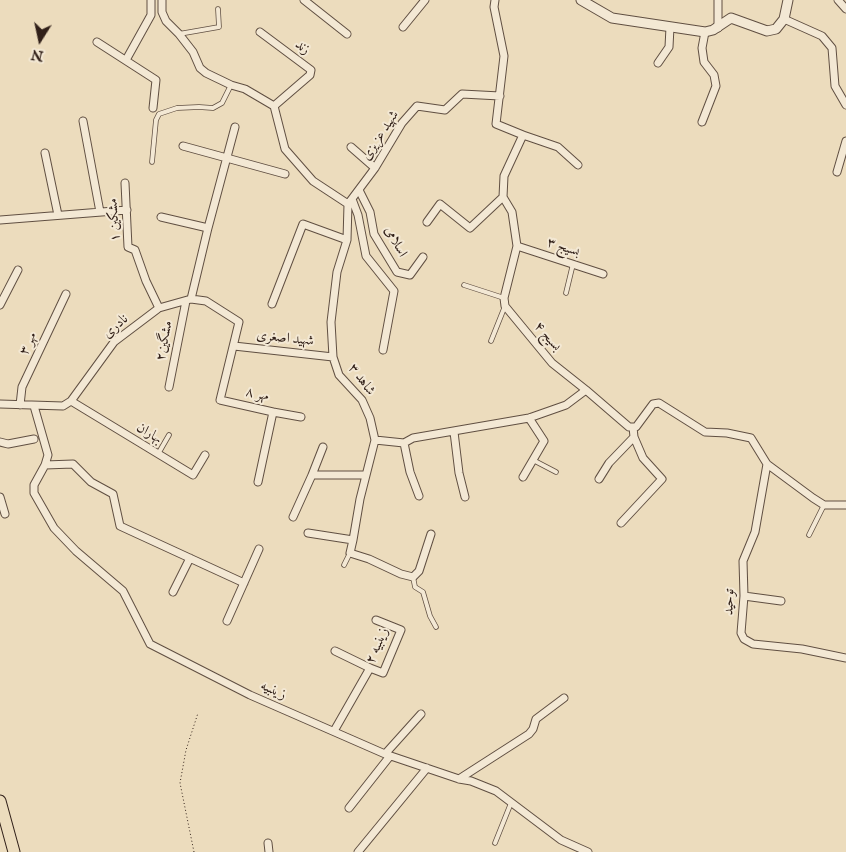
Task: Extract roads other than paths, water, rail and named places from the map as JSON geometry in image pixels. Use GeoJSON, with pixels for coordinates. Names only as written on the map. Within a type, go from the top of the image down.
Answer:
{"type":"FeatureCollection","features":[{"type":"Feature","properties":{"kind":"main road"},"geometry":{"type":"LineString","coordinates":[[0,800],[14,852]]}},
{"type":"Feature","properties":{"kind":"street"},"geometry":{"type":"LineString","coordinates":[[126,60],[152,15],[151,0]]}},
{"type":"Feature","properties":{"kind":"street"},"geometry":{"type":"LineString","coordinates":[[162,0],[162,12],[166,22],[179,34],[193,52],[200,68],[231,85],[245,89],[274,106],[285,148],[313,181],[350,201],[358,215],[366,256],[394,291],[383,350]]}},
{"type":"Feature","properties":{"kind":"street"},"geometry":{"type":"LineString","coordinates":[[304,0],[347,34]]}},
{"type":"Feature","properties":{"kind":"street"},"geometry":{"type":"LineString","coordinates":[[403,28],[425,0]]}},
{"type":"Feature","properties":{"kind":"street"},"geometry":{"type":"LineString","coordinates":[[495,0],[494,7],[504,56],[496,124],[558,147],[578,165]]}},
{"type":"Feature","properties":{"kind":"street"},"geometry":{"type":"LineString","coordinates":[[580,0],[612,18],[705,32],[718,28],[731,18],[767,31],[776,29],[784,18],[788,0]]}},
{"type":"Feature","properties":{"kind":"street"},"geometry":{"type":"LineString","coordinates":[[718,0],[718,28]]}},
{"type":"Feature","properties":{"kind":"street"},"geometry":{"type":"LineString","coordinates":[[838,0],[846,9]]}},
{"type":"Feature","properties":{"kind":"street"},"geometry":{"type":"LineString","coordinates":[[784,18],[822,36],[832,48],[835,86],[846,105]]}},
{"type":"Feature","properties":{"kind":"street"},"geometry":{"type":"LineString","coordinates":[[658,63],[669,47],[670,27]]}},
{"type":"Feature","properties":{"kind":"street","name":"زند"},"geometry":{"type":"LineString","coordinates":[[260,32],[311,70],[310,75],[274,106]]}},
{"type":"Feature","properties":{"kind":"street"},"geometry":{"type":"LineString","coordinates":[[702,122],[716,86],[714,75],[704,62],[702,48],[705,32]]}},
{"type":"Feature","properties":{"kind":"street"},"geometry":{"type":"LineString","coordinates":[[97,42],[156,80],[153,108]]}},
{"type":"Feature","properties":{"kind":"street","name":"شهید عزیزی"},"geometry":{"type":"LineString","coordinates":[[350,201],[375,168],[402,123],[417,106],[445,110],[462,94],[500,96]]}},
{"type":"Feature","properties":{"kind":"street"},"geometry":{"type":"LineString","coordinates":[[83,121],[100,212]]}},
{"type":"Feature","properties":{"kind":"street","name":"مشگین۲"},"geometry":{"type":"LineString","coordinates":[[169,387],[188,300],[235,127]]}},
{"type":"Feature","properties":{"kind":"street"},"geometry":{"type":"LineString","coordinates":[[504,302],[516,246],[512,212],[503,197],[504,176],[523,135]]}},
{"type":"Feature","properties":{"kind":"street"},"geometry":{"type":"LineString","coordinates":[[836,172],[846,141]]}},
{"type":"Feature","properties":{"kind":"street"},"geometry":{"type":"LineString","coordinates":[[183,146],[285,174]]}},
{"type":"Feature","properties":{"kind":"street"},"geometry":{"type":"LineString","coordinates":[[351,147],[375,168]]}},
{"type":"Feature","properties":{"kind":"street"},"geometry":{"type":"LineString","coordinates":[[45,153],[58,215]]}},
{"type":"Feature","properties":{"kind":"street","name":"مشکین ۱"},"geometry":{"type":"LineString","coordinates":[[125,182],[128,247],[135,250],[146,281],[159,308]]}},
{"type":"Feature","properties":{"kind":"street","name":"اسلامی"},"geometry":{"type":"LineString","coordinates":[[359,190],[370,212],[374,234],[397,272],[410,276],[423,256]]}},
{"type":"Feature","properties":{"kind":"street"},"geometry":{"type":"LineString","coordinates":[[426,222],[440,204],[470,228],[503,197]]}},
{"type":"Feature","properties":{"kind":"street","name":"شاهد ۳"},"geometry":{"type":"LineString","coordinates":[[350,201],[347,240],[336,280],[331,322],[334,357],[339,375],[362,400],[370,418],[375,440],[360,499],[350,553]]}},
{"type":"Feature","properties":{"kind":"street"},"geometry":{"type":"LineString","coordinates":[[0,220],[127,210]]}},
{"type":"Feature","properties":{"kind":"street"},"geometry":{"type":"LineString","coordinates":[[161,217],[208,228]]}},
{"type":"Feature","properties":{"kind":"street"},"geometry":{"type":"LineString","coordinates":[[272,304],[303,224],[347,240]]}},
{"type":"Feature","properties":{"kind":"street","name":"بسیج ۳"},"geometry":{"type":"LineString","coordinates":[[516,246],[602,274]]}},
{"type":"Feature","properties":{"kind":"street"},"geometry":{"type":"LineString","coordinates":[[0,305],[18,270]]}},
{"type":"Feature","properties":{"kind":"street","name":"مهر ۳"},"geometry":{"type":"LineString","coordinates":[[20,405],[22,387],[66,294]]}},
{"type":"Feature","properties":{"kind":"street"},"geometry":{"type":"LineString","coordinates":[[188,300],[206,301],[239,322],[234,346]]}},
{"type":"Feature","properties":{"kind":"street","name":"نادری"},"geometry":{"type":"LineString","coordinates":[[71,402],[114,342],[159,308],[188,300]]}},
{"type":"Feature","properties":{"kind":"street","name":"بسیج ۴"},"geometry":{"type":"LineString","coordinates":[[504,302],[552,363],[629,428],[633,427]]}},
{"type":"Feature","properties":{"kind":"street","name":"شهید اصغری"},"geometry":{"type":"LineString","coordinates":[[234,346],[334,357]]}},
{"type":"Feature","properties":{"kind":"street","name":"مهر ۸"},"geometry":{"type":"LineString","coordinates":[[234,346],[220,400],[273,412],[258,482]]}},
{"type":"Feature","properties":{"kind":"street"},"geometry":{"type":"LineString","coordinates":[[375,440],[404,443],[413,438],[529,418],[566,405],[586,390]]}},
{"type":"Feature","properties":{"kind":"street"},"geometry":{"type":"LineString","coordinates":[[0,404],[62,406],[71,402]]}},
{"type":"Feature","properties":{"kind":"street","name":"بهاران"},"geometry":{"type":"LineString","coordinates":[[71,402],[193,475],[206,455]]}},
{"type":"Feature","properties":{"kind":"street"},"geometry":{"type":"LineString","coordinates":[[621,523],[662,479],[643,458],[634,437],[633,427],[636,427],[653,404],[659,403],[705,432],[727,433],[751,438],[767,464],[813,498],[824,505],[846,505]]}},
{"type":"Feature","properties":{"kind":"street","name":"زینبیه"},"geometry":{"type":"LineString","coordinates":[[34,406],[48,455],[45,465],[34,484],[34,493],[54,528],[76,551],[123,591],[150,644],[222,681],[387,755],[459,779],[471,781],[496,791],[561,840],[588,852]]}},
{"type":"Feature","properties":{"kind":"street"},"geometry":{"type":"LineString","coordinates":[[273,412],[301,417]]}},
{"type":"Feature","properties":{"kind":"street"},"geometry":{"type":"LineString","coordinates":[[523,477],[544,441],[529,418]]}},
{"type":"Feature","properties":{"kind":"street"},"geometry":{"type":"LineString","coordinates":[[454,432],[459,473],[465,497]]}},
{"type":"Feature","properties":{"kind":"street"},"geometry":{"type":"LineString","coordinates":[[599,479],[609,463],[634,437]]}},
{"type":"Feature","properties":{"kind":"street"},"geometry":{"type":"LineString","coordinates":[[0,442],[8,444],[34,439]]}},
{"type":"Feature","properties":{"kind":"street"},"geometry":{"type":"LineString","coordinates":[[404,443],[410,472],[419,496]]}},
{"type":"Feature","properties":{"kind":"street"},"geometry":{"type":"LineString","coordinates":[[292,517],[323,447]]}},
{"type":"Feature","properties":{"kind":"street"},"geometry":{"type":"LineString","coordinates":[[45,465],[73,464],[91,482],[113,494],[120,526],[244,582]]}},
{"type":"Feature","properties":{"kind":"street","name":"توحید"},"geometry":{"type":"LineString","coordinates":[[767,464],[756,532],[743,561],[744,596],[741,633],[744,639],[752,644],[802,649],[846,658]]}},
{"type":"Feature","properties":{"kind":"street"},"geometry":{"type":"LineString","coordinates":[[312,475],[366,475]]}},
{"type":"Feature","properties":{"kind":"street"},"geometry":{"type":"LineString","coordinates":[[0,497],[5,514]]}},
{"type":"Feature","properties":{"kind":"street"},"geometry":{"type":"LineString","coordinates":[[308,532],[353,540]]}},
{"type":"Feature","properties":{"kind":"street"},"geometry":{"type":"LineString","coordinates":[[350,553],[413,577],[419,571],[431,534]]}},
{"type":"Feature","properties":{"kind":"street"},"geometry":{"type":"LineString","coordinates":[[227,621],[259,549]]}},
{"type":"Feature","properties":{"kind":"street"},"geometry":{"type":"LineString","coordinates":[[173,592],[190,558]]}},
{"type":"Feature","properties":{"kind":"street"},"geometry":{"type":"LineString","coordinates":[[744,596],[781,601]]}},
{"type":"Feature","properties":{"kind":"street","name":"زینبیه ۲"},"geometry":{"type":"LineString","coordinates":[[334,731],[370,668],[382,673],[401,630],[376,620]]}},
{"type":"Feature","properties":{"kind":"street"},"geometry":{"type":"LineString","coordinates":[[335,651],[370,668]]}},
{"type":"Feature","properties":{"kind":"street"},"geometry":{"type":"LineString","coordinates":[[459,779],[529,734],[533,729],[536,719],[564,698]]}},
{"type":"Feature","properties":{"kind":"street"},"geometry":{"type":"LineString","coordinates":[[349,808],[387,755],[421,714]]}},
{"type":"Feature","properties":{"kind":"street"},"geometry":{"type":"LineString","coordinates":[[358,852],[427,768]]}},
{"type":"Feature","properties":{"kind":"street"},"geometry":{"type":"LineString","coordinates":[[268,843],[269,852]]}},
{"type":"Feature","properties":{"kind":"lane"},"geometry":{"type":"LineString","coordinates":[[179,34],[219,27],[218,9]]}},
{"type":"Feature","properties":{"kind":"lane"},"geometry":{"type":"LineString","coordinates":[[152,162],[156,120],[159,114],[177,108],[213,108],[222,103],[231,85]]}},
{"type":"Feature","properties":{"kind":"lane"},"geometry":{"type":"LineString","coordinates":[[566,292],[573,264]]}},
{"type":"Feature","properties":{"kind":"lane"},"geometry":{"type":"LineString","coordinates":[[464,285],[504,302],[490,341]]}},
{"type":"Feature","properties":{"kind":"lane"},"geometry":{"type":"LineString","coordinates":[[158,454],[169,435]]}},
{"type":"Feature","properties":{"kind":"lane"},"geometry":{"type":"LineString","coordinates":[[533,460],[556,472]]}},
{"type":"Feature","properties":{"kind":"lane"},"geometry":{"type":"LineString","coordinates":[[809,535],[824,505]]}},
{"type":"Feature","properties":{"kind":"lane"},"geometry":{"type":"LineString","coordinates":[[344,564],[350,553]]}},
{"type":"Feature","properties":{"kind":"lane"},"geometry":{"type":"LineString","coordinates":[[413,577],[415,587],[423,592],[430,616],[436,627]]}},
{"type":"Feature","properties":{"kind":"lane"},"geometry":{"type":"LineString","coordinates":[[495,843],[511,802]]}}]}
